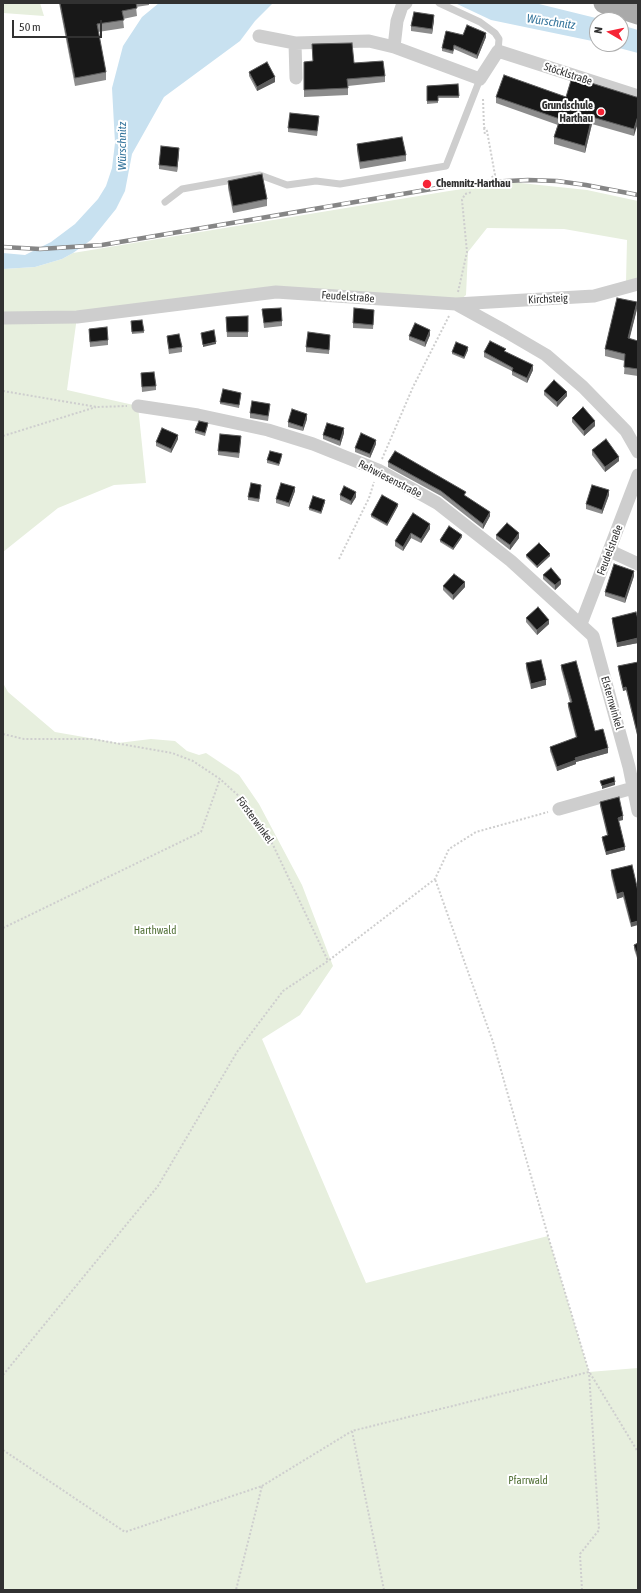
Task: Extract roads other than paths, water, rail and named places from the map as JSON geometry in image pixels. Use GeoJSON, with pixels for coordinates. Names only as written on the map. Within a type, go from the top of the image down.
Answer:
{"type":"FeatureCollection","features":[{"type":"Feature","properties":{"kind":"main road"},"geometry":{"type":"LineString","coordinates":[[604,3],[638,14]]}},
{"type":"Feature","properties":{"kind":"street"},"geometry":{"type":"LineString","coordinates":[[394,47],[397,21],[402,6],[406,3]]}},
{"type":"Feature","properties":{"kind":"street"},"geometry":{"type":"LineString","coordinates":[[259,36],[295,43],[369,41],[394,47],[480,79],[498,51]]}},
{"type":"Feature","properties":{"kind":"street"},"geometry":{"type":"LineString","coordinates":[[295,43],[296,78]]}},
{"type":"Feature","properties":{"kind":"street","name":"Stöcklstraße"},"geometry":{"type":"LineString","coordinates":[[498,51],[638,96]]}},
{"type":"Feature","properties":{"kind":"street","name":"Kirchsteig"},"geometry":{"type":"LineString","coordinates":[[457,300],[594,296],[638,284]]}},
{"type":"Feature","properties":{"kind":"street","name":"Feudelstraße"},"geometry":{"type":"LineString","coordinates":[[3,318],[77,317],[276,292],[457,300],[546,355],[583,387],[626,431],[638,452]]}},
{"type":"Feature","properties":{"kind":"street","name":"Rehwiesenstraße"},"geometry":{"type":"LineString","coordinates":[[138,406],[198,414],[268,430],[313,444],[378,470],[437,503],[511,561],[581,624]]}},
{"type":"Feature","properties":{"kind":"street","name":"Feudelstraße"},"geometry":{"type":"LineString","coordinates":[[581,624],[638,475]]}},
{"type":"Feature","properties":{"kind":"street"},"geometry":{"type":"LineString","coordinates":[[610,551],[638,564]]}},
{"type":"Feature","properties":{"kind":"street","name":"Elsternwinkel"},"geometry":{"type":"LineString","coordinates":[[581,624],[593,636],[629,767],[638,811]]}},
{"type":"Feature","properties":{"kind":"street"},"geometry":{"type":"LineString","coordinates":[[560,809],[633,788]]}},
{"type":"Feature","properties":{"kind":"lane"},"geometry":{"type":"LineString","coordinates":[[439,3],[480,22],[495,33],[499,39],[498,51]]}},
{"type":"Feature","properties":{"kind":"lane"},"geometry":{"type":"LineString","coordinates":[[164,202],[182,189],[260,175],[287,185],[316,181],[340,184],[446,166],[480,79]]}},
{"type":"Feature","properties":{"kind":"water","name":"Würschnitz"},"geometry":{"type":"Polygon","coordinates":[[[159,3],[273,3],[255,21],[240,41],[164,97],[132,154],[125,191],[116,209],[91,240],[62,259],[35,267],[3,269],[3,253],[25,255],[51,242],[75,224],[98,199],[106,186],[112,168],[115,143],[112,88],[123,46],[142,17],[159,3]]]}},
{"type":"Feature","properties":{"kind":"water","name":"Würschnitz"},"geometry":{"type":"Polygon","coordinates":[[[455,3],[535,3],[589,16],[589,40],[491,20],[455,3]]]}},
{"type":"Feature","properties":{"kind":"water"},"geometry":{"type":"Polygon","coordinates":[[[629,27],[638,30],[638,53],[629,51],[629,27]]]}},
{"type":"Feature","properties":{"kind":"railway"},"geometry":{"type":"LineString","coordinates":[[3,247],[40,249],[102,245],[467,183],[528,180],[557,181],[638,195]]}},
{"type":"Feature","properties":{"kind":"place","name":"Grundschule Harthau"},"geometry":{"type":"Point","coordinates":[601,112]}},
{"type":"Feature","properties":{"kind":"place","name":"Chemnitz-Harthau"},"geometry":{"type":"Point","coordinates":[427,184]}},
{"type":"Feature","properties":{"kind":"park label","name":"Harthwald"},"geometry":{"type":"Point","coordinates":[155,931]}},
{"type":"Feature","properties":{"kind":"park label","name":"Pfarrwald"},"geometry":{"type":"Point","coordinates":[528,1481]}}]}
